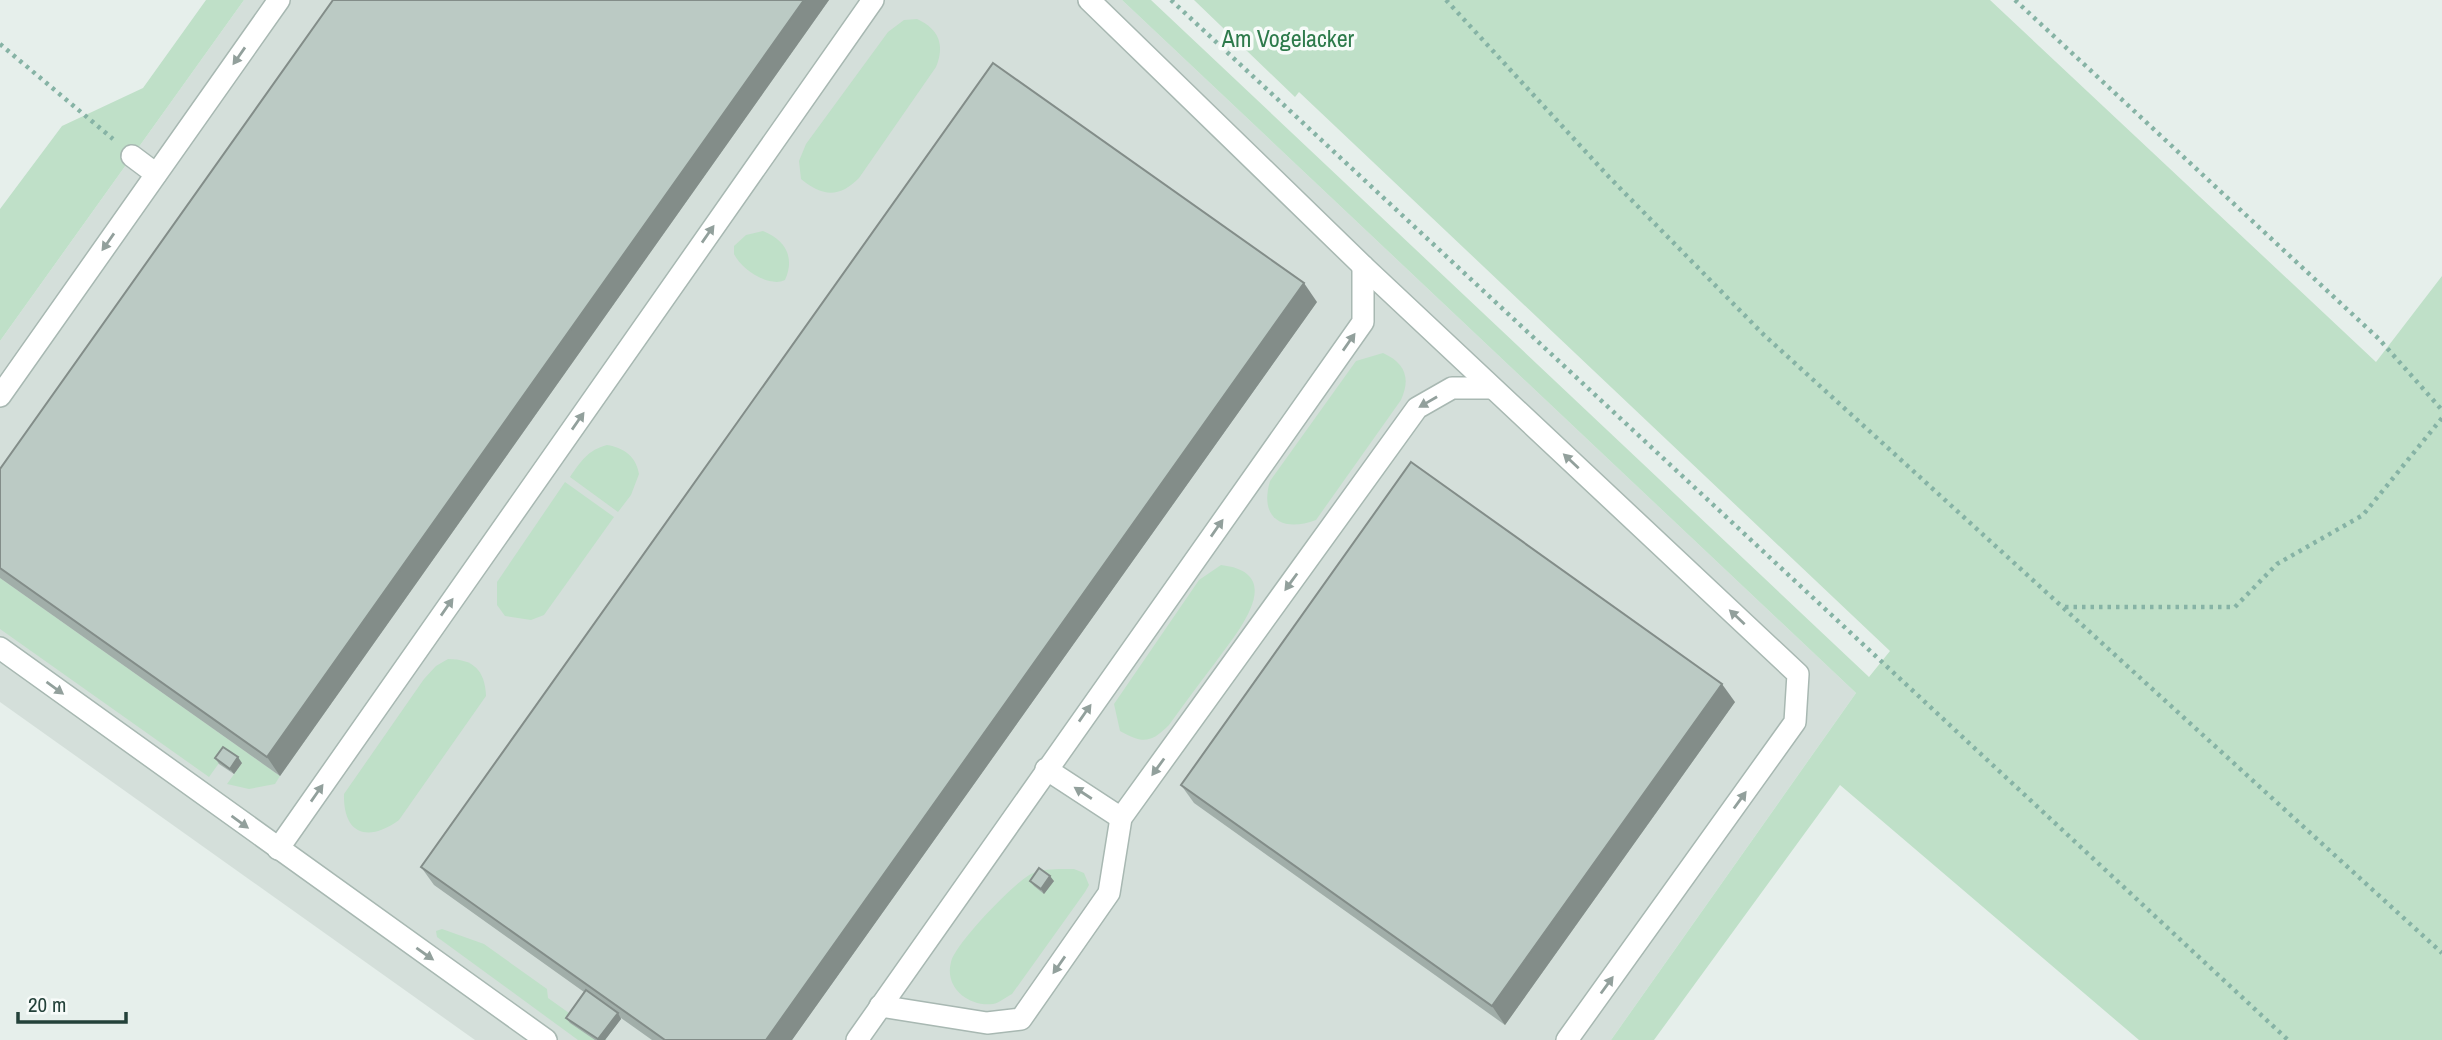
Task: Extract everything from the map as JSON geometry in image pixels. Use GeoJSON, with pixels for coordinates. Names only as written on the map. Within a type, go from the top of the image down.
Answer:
{"type":"FeatureCollection","features":[{"type":"Feature","properties":{"kind":"lane"},"geometry":{"type":"LineString","coordinates":[[0,396],[279,0]]}},
{"type":"Feature","properties":{"kind":"lane"},"geometry":{"type":"LineString","coordinates":[[278,849],[873,0]]}},
{"type":"Feature","properties":{"kind":"lane"},"geometry":{"type":"LineString","coordinates":[[1089,0],[1363,266],[1798,674],[1795,722],[1567,1040]]}},
{"type":"Feature","properties":{"kind":"lane"},"geometry":{"type":"LineString","coordinates":[[132,156],[156,174]]}},
{"type":"Feature","properties":{"kind":"lane"},"geometry":{"type":"LineString","coordinates":[[857,1040],[1363,322],[1363,266]]}},
{"type":"Feature","properties":{"kind":"lane"},"geometry":{"type":"LineString","coordinates":[[880,1006],[987,1023],[1021,1018],[1109,893],[1121,818],[1417,408],[1452,388],[1492,388]]}},
{"type":"Feature","properties":{"kind":"lane"},"geometry":{"type":"LineString","coordinates":[[0,648],[546,1040]]}},
{"type":"Feature","properties":{"kind":"lane"},"geometry":{"type":"LineString","coordinates":[[1046,769],[1121,818]]}},
{"type":"Feature","properties":{"kind":"path"},"geometry":{"type":"LineString","coordinates":[[1171,0],[2288,1040]]}},
{"type":"Feature","properties":{"kind":"path"},"geometry":{"type":"LineString","coordinates":[[1446,0],[1609,177],[1764,335],[2442,953]]}},
{"type":"Feature","properties":{"kind":"path"},"geometry":{"type":"LineString","coordinates":[[2015,0],[2379,339],[2442,410]]}},
{"type":"Feature","properties":{"kind":"path"},"geometry":{"type":"LineString","coordinates":[[0,44],[132,156]]}},
{"type":"Feature","properties":{"kind":"path"},"geometry":{"type":"LineString","coordinates":[[2064,607],[2235,607],[2277,565],[2363,515],[2442,418]]}},
{"type":"Feature","properties":{"kind":"shaded area"},"geometry":{"type":"Polygon","coordinates":[[[244,0],[1122,0],[1856,693],[1611,1040],[475,1040],[0,702],[0,341],[244,0]]]}},
{"type":"Feature","properties":{"kind":"green space"},"geometry":{"type":"Polygon","coordinates":[[[206,0],[244,0],[0,341],[0,209],[62,126],[143,88],[206,0]]]}},
{"type":"Feature","properties":{"kind":"green space","name":"Am Vogelacker"},"geometry":{"type":"Polygon","coordinates":[[[1122,0],[1151,0],[1869,677],[1890,651],[1299,92],[1295,97],[1194,0],[1990,0],[2376,362],[2442,276],[2442,1040],[2139,1040],[1840,785],[1654,1040],[1611,1040],[1856,693],[1122,0]]]}},
{"type":"Feature","properties":{"kind":"green space"},"geometry":{"type":"Polygon","coordinates":[[[917,19],[931,28],[938,38],[940,52],[936,67],[852,185],[831,193],[809,185],[801,179],[799,161],[806,144],[888,32],[904,20],[917,19]]]}},
{"type":"Feature","properties":{"kind":"green space"},"geometry":{"type":"Polygon","coordinates":[[[763,231],[778,239],[786,251],[789,264],[785,280],[771,281],[756,276],[743,266],[734,254],[734,246],[746,235],[763,231]]]}},
{"type":"Feature","properties":{"kind":"green space"},"geometry":{"type":"Polygon","coordinates":[[[1383,353],[1396,361],[1404,372],[1406,385],[1401,400],[1316,520],[1293,525],[1276,519],[1268,505],[1270,481],[1356,361],[1383,353]]]}},
{"type":"Feature","properties":{"kind":"green space"},"geometry":{"type":"Polygon","coordinates":[[[607,445],[628,454],[635,462],[639,474],[631,495],[618,512],[570,477],[590,453],[607,445]]]}},
{"type":"Feature","properties":{"kind":"green space"},"geometry":{"type":"Polygon","coordinates":[[[565,482],[614,517],[544,615],[531,620],[505,616],[497,605],[497,582],[565,482]]]}},
{"type":"Feature","properties":{"kind":"green space"},"geometry":{"type":"Polygon","coordinates":[[[1221,565],[1241,570],[1252,580],[1255,592],[1244,622],[1163,731],[1152,738],[1141,740],[1120,731],[1114,704],[1199,580],[1221,565]]]}},
{"type":"Feature","properties":{"kind":"green space"},"geometry":{"type":"Polygon","coordinates":[[[0,578],[280,776],[275,784],[249,789],[227,784],[242,763],[227,752],[209,777],[0,629],[0,578]]]}},
{"type":"Feature","properties":{"kind":"green space"},"geometry":{"type":"Polygon","coordinates":[[[448,659],[464,661],[476,668],[483,679],[486,696],[399,820],[378,831],[360,831],[348,819],[344,794],[424,679],[436,666],[448,659]]]}},
{"type":"Feature","properties":{"kind":"green space"},"geometry":{"type":"Polygon","coordinates":[[[1074,869],[1084,873],[1089,885],[1012,994],[995,1003],[984,1004],[960,994],[951,980],[951,962],[963,942],[986,915],[1031,874],[1047,870],[1074,869]]]}},
{"type":"Feature","properties":{"kind":"green space"},"geometry":{"type":"Polygon","coordinates":[[[442,929],[484,944],[547,989],[548,998],[607,1040],[578,1040],[437,937],[436,931],[442,929]]]}},
{"type":"Feature","properties":{"kind":"building"},"geometry":{"type":"Polygon","coordinates":[[[333,0],[804,0],[267,757],[0,568],[0,469],[333,0]]]}},
{"type":"Feature","properties":{"kind":"building"},"geometry":{"type":"Polygon","coordinates":[[[993,63],[1304,283],[766,1040],[665,1040],[421,867],[993,63]]]}},
{"type":"Feature","properties":{"kind":"building"},"geometry":{"type":"Polygon","coordinates":[[[1411,462],[1722,684],[1492,1006],[1181,785],[1411,462]]]}},
{"type":"Feature","properties":{"kind":"building"},"geometry":{"type":"Polygon","coordinates":[[[223,747],[238,757],[230,769],[215,758],[223,747]]]}},
{"type":"Feature","properties":{"kind":"building"},"geometry":{"type":"Polygon","coordinates":[[[1039,868],[1050,876],[1041,889],[1030,881],[1039,868]]]}},
{"type":"Feature","properties":{"kind":"building"},"geometry":{"type":"Polygon","coordinates":[[[586,990],[618,1013],[598,1039],[566,1018],[586,990]]]}}]}
